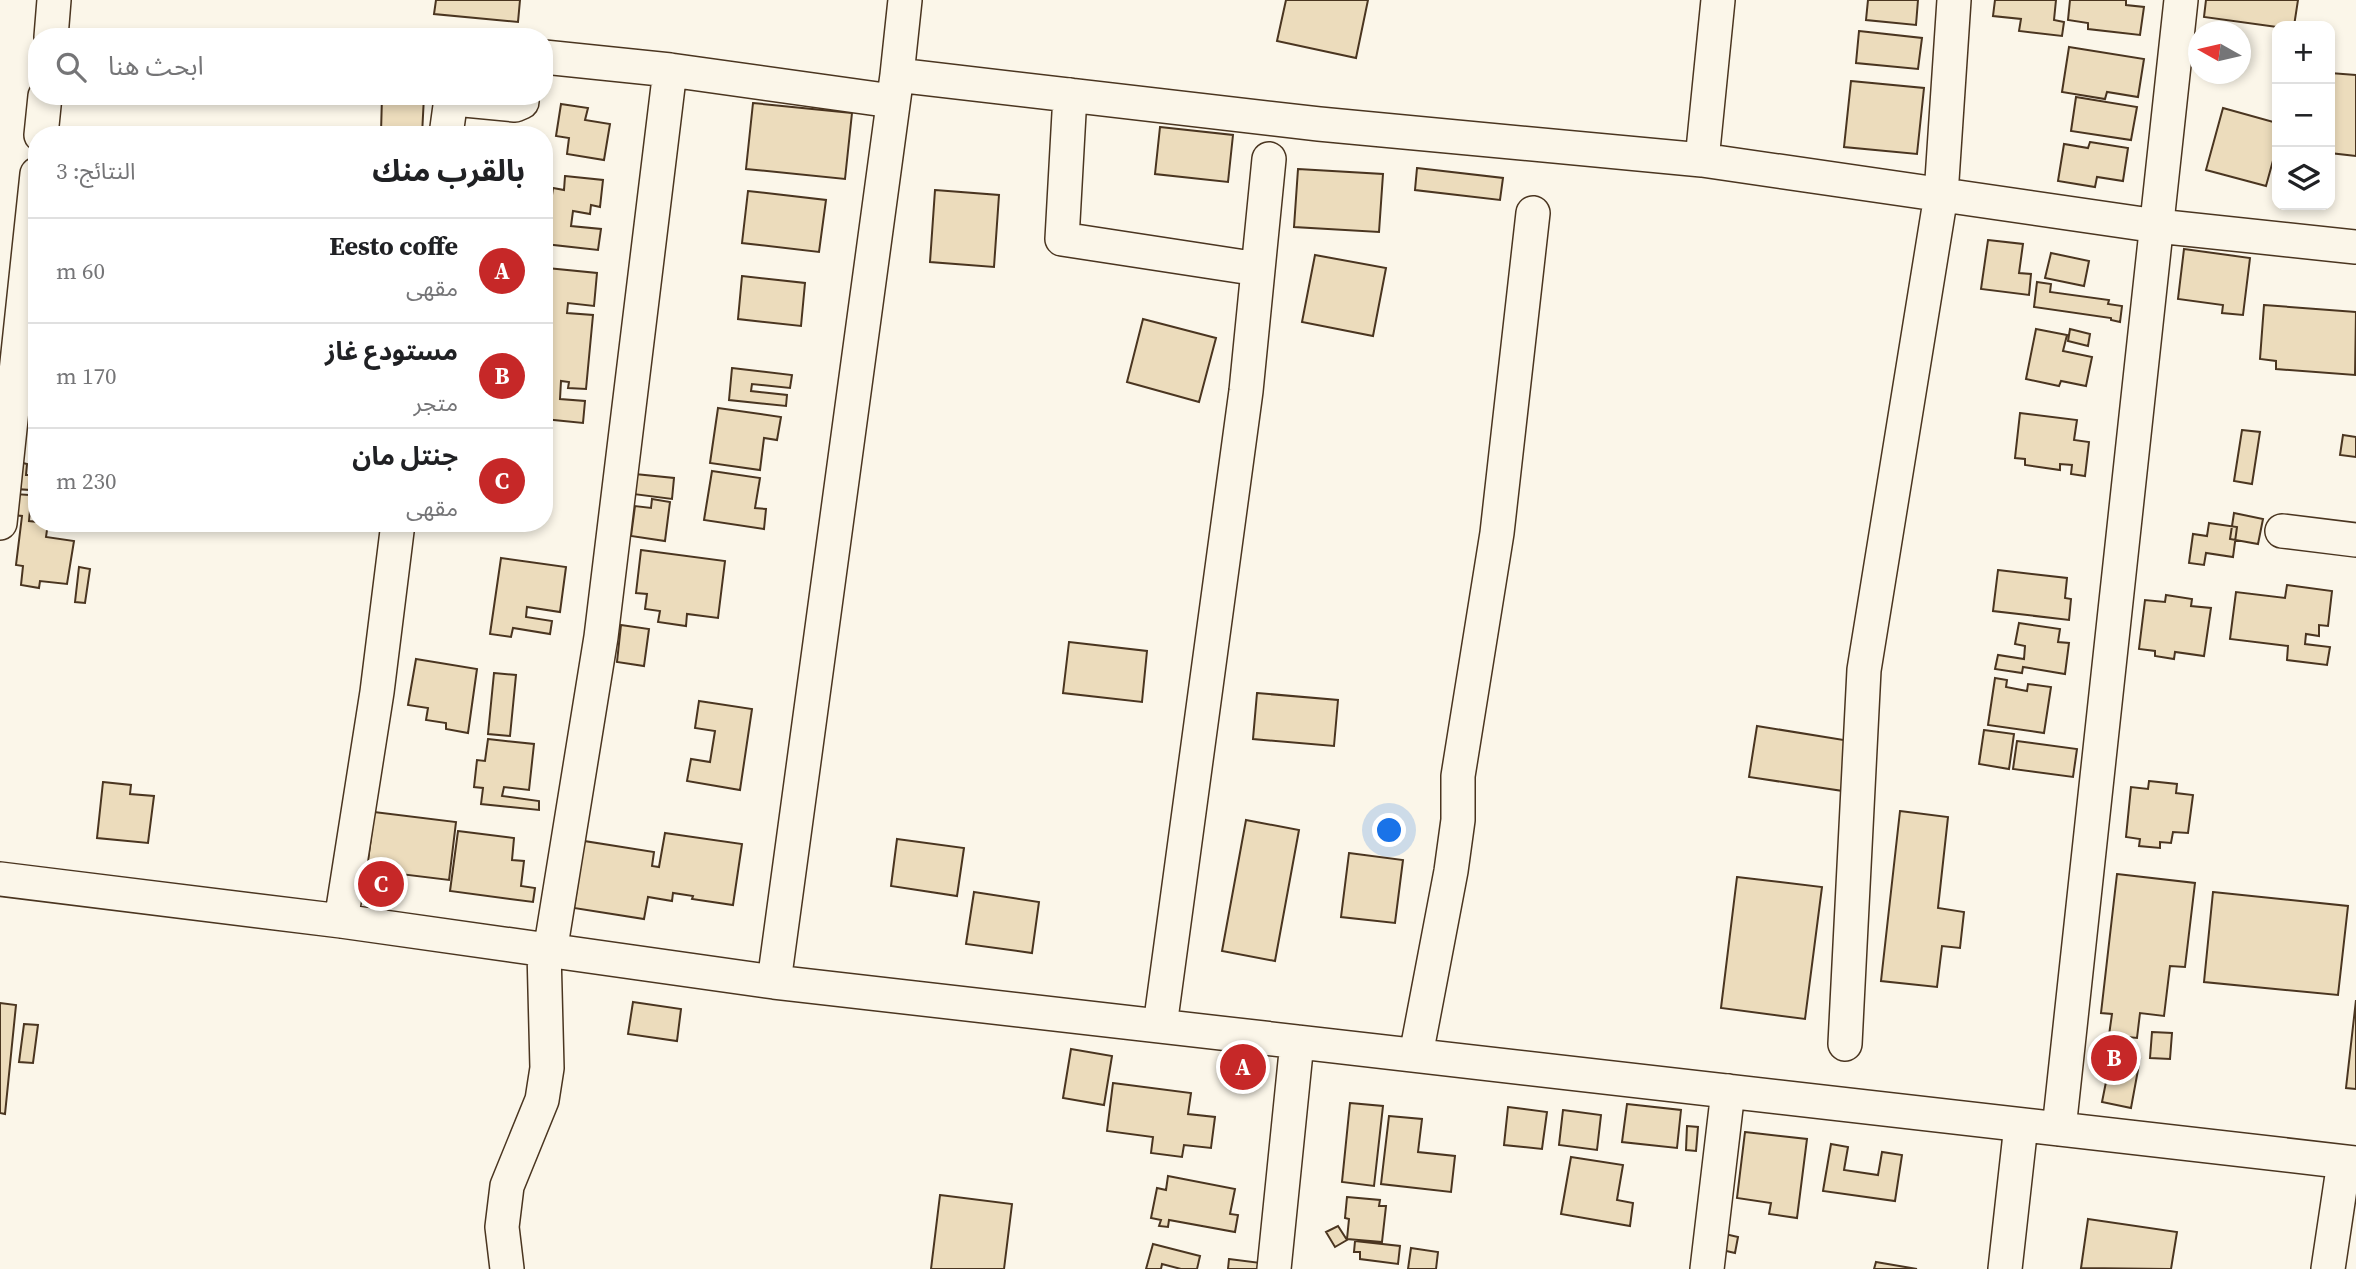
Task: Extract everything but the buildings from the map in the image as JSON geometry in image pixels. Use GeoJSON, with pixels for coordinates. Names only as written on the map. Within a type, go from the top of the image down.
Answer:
{"type":"FeatureCollection","features":[{"type":"Feature","properties":{"kind":"street"},"geometry":{"type":"LineString","coordinates":[[52,28],[54,0]]}},
{"type":"Feature","properties":{"kind":"street"},"geometry":{"type":"LineString","coordinates":[[774,982],[905,0]]}},
{"type":"Feature","properties":{"kind":"street"},"geometry":{"type":"LineString","coordinates":[[1702,160],[1718,0]]}},
{"type":"Feature","properties":{"kind":"street"},"geometry":{"type":"LineString","coordinates":[[1844,1044],[1864,670],[1941,195],[1954,0]]}},
{"type":"Feature","properties":{"kind":"street"},"geometry":{"type":"LineString","coordinates":[[2059,1129],[2181,0]]}},
{"type":"Feature","properties":{"kind":"street"},"geometry":{"type":"LineString","coordinates":[[553,58],[895,88],[1070,95],[1333,126],[1702,160],[2157,226],[2356,247]]}},
{"type":"Feature","properties":{"kind":"street"},"geometry":{"type":"LineString","coordinates":[[507,1269],[502,1227],[507,1186],[542,1100],[547,1068],[547,951],[601,637],[670,70]]}},
{"type":"Feature","properties":{"kind":"street"},"geometry":{"type":"LineString","coordinates":[[1070,95],[1062,239],[1258,269]]}},
{"type":"Feature","properties":{"kind":"street"},"geometry":{"type":"LineString","coordinates":[[42,126],[44,105]]}},
{"type":"Feature","properties":{"kind":"street"},"geometry":{"type":"LineString","coordinates":[[447,126],[451,105]]}},
{"type":"Feature","properties":{"kind":"street"},"geometry":{"type":"LineString","coordinates":[[1160,1026],[1244,405],[1269,159]]}},
{"type":"Feature","properties":{"kind":"street"},"geometry":{"type":"LineString","coordinates":[[1416,1055],[1451,871],[1458,820],[1458,776],[1497,533],[1533,213]]}},
{"type":"Feature","properties":{"kind":"street"},"geometry":{"type":"LineString","coordinates":[[0,523],[28,259]]}},
{"type":"Feature","properties":{"kind":"street"},"geometry":{"type":"LineString","coordinates":[[2282,531],[2356,540]]}},
{"type":"Feature","properties":{"kind":"street"},"geometry":{"type":"LineString","coordinates":[[341,921],[377,692],[397,532]]}},
{"type":"Feature","properties":{"kind":"street"},"geometry":{"type":"LineString","coordinates":[[0,879],[341,921],[774,982],[2350,1163],[2328,1269]]}},
{"type":"Feature","properties":{"kind":"street"},"geometry":{"type":"LineString","coordinates":[[1274,1269],[1297,1042]]}},
{"type":"Feature","properties":{"kind":"street"},"geometry":{"type":"LineString","coordinates":[[1707,1269],[1728,1091]]}},
{"type":"Feature","properties":{"kind":"street"},"geometry":{"type":"LineString","coordinates":[[2005,1269],[2021,1125]]}},
{"type":"Feature","properties":{"kind":"place","name":"جنتل مان"},"geometry":{"type":"Point","coordinates":[381,884]}},
{"type":"Feature","properties":{"kind":"place","name":"مستودع غاز"},"geometry":{"type":"Point","coordinates":[2114,1058]}},
{"type":"Feature","properties":{"kind":"place","name":"Eesto coffe"},"geometry":{"type":"Point","coordinates":[1243,1067]}}]}
